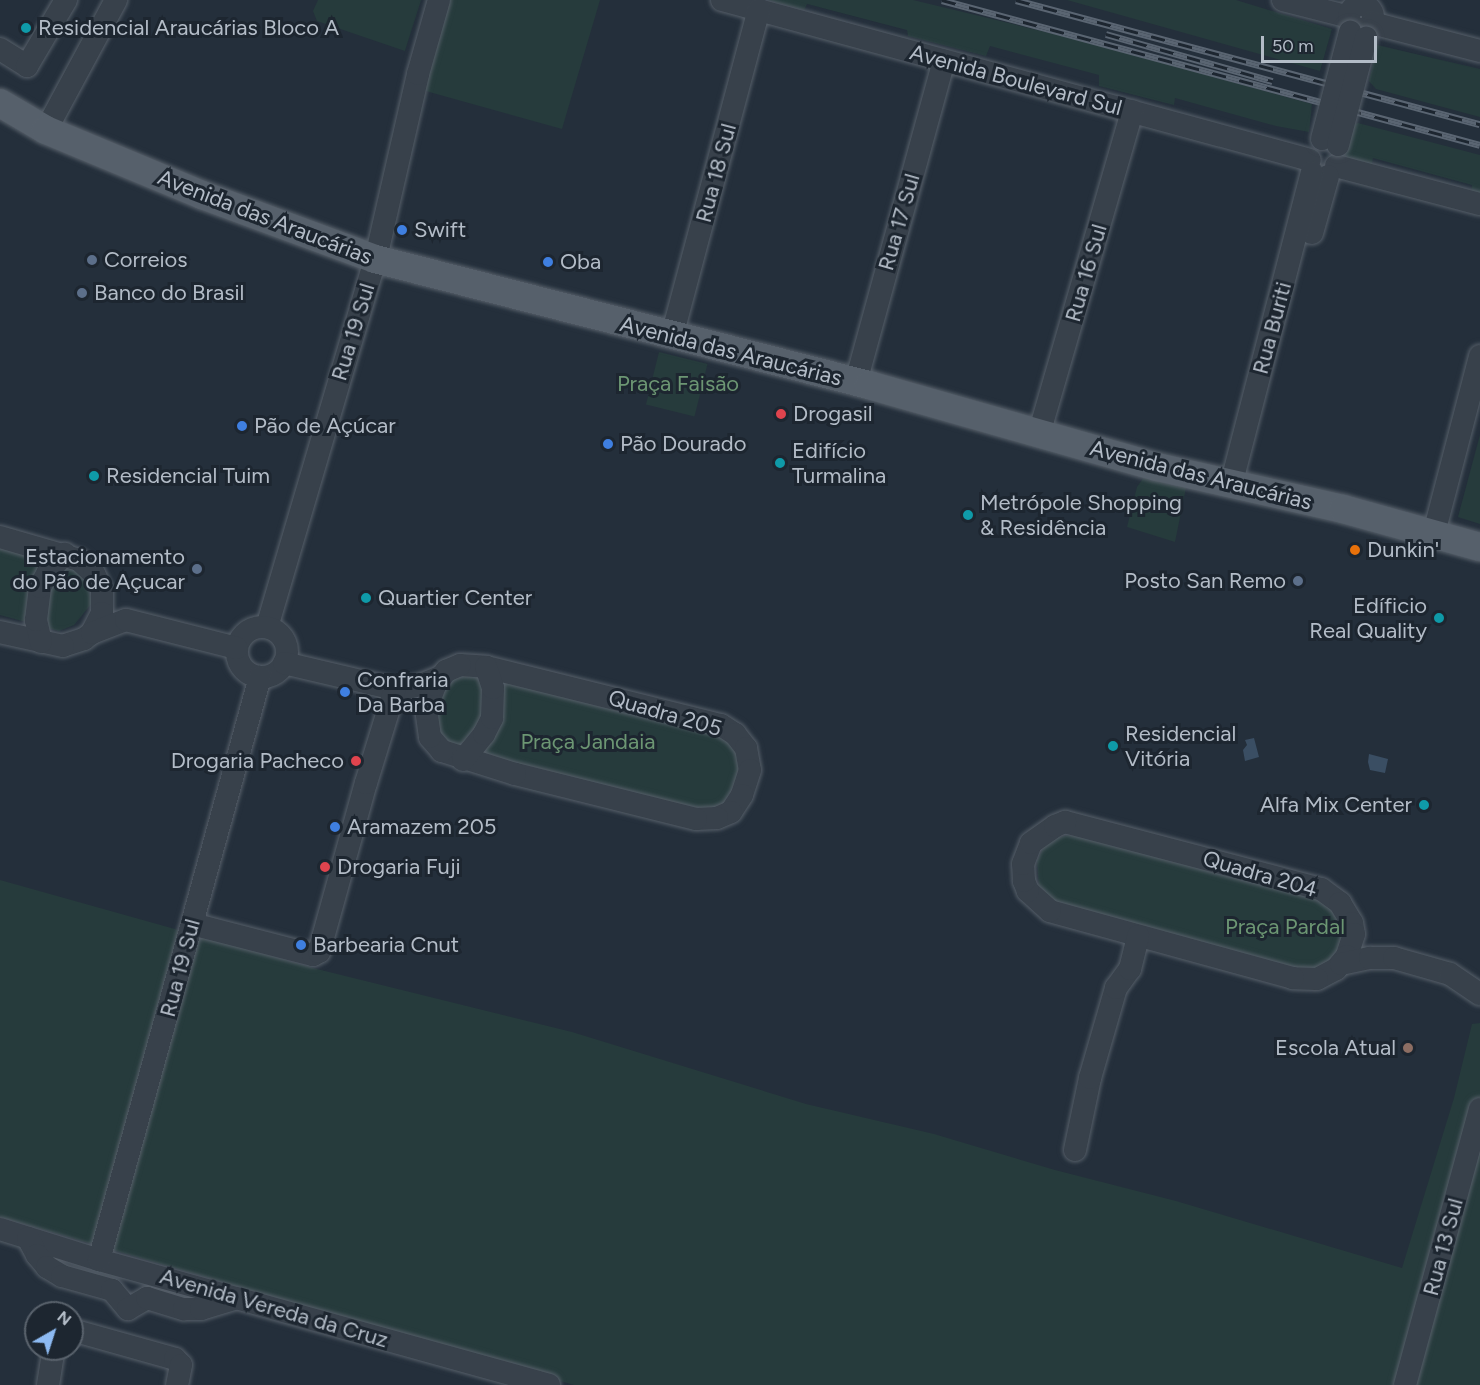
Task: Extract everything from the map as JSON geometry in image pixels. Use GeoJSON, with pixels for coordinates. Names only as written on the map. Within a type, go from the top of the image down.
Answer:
{"type":"FeatureCollection","features":[{"type":"Feature","properties":{"kind":"main road","name":"Avenida das Araucárias"},"geometry":{"type":"LineString","coordinates":[[0,103],[46,130],[202,195],[375,259],[856,382],[1039,434],[1238,486],[1434,533],[1480,547]]}},
{"type":"Feature","properties":{"kind":"street"},"geometry":{"type":"LineString","coordinates":[[0,49],[27,66],[66,0]]}},
{"type":"Feature","properties":{"kind":"street"},"geometry":{"type":"LineString","coordinates":[[46,130],[116,0]]}},
{"type":"Feature","properties":{"kind":"street","name":"Rua 19 Sul"},"geometry":{"type":"LineString","coordinates":[[267,627],[375,259],[418,74],[439,0]]}},
{"type":"Feature","properties":{"kind":"street","name":"Avenida Boulevard Sul"},"geometry":{"type":"LineString","coordinates":[[722,0],[1132,111],[1325,158],[1480,204]]}},
{"type":"Feature","properties":{"kind":"street"},"geometry":{"type":"LineString","coordinates":[[1283,0],[1361,18],[1480,51]]}},
{"type":"Feature","properties":{"kind":"street","name":"Rua 18 Sul"},"geometry":{"type":"LineString","coordinates":[[672,336],[759,9]]}},
{"type":"Feature","properties":{"kind":"street","name":"Rua Buriti"},"geometry":{"type":"LineString","coordinates":[[1238,486],[1361,18]]}},
{"type":"Feature","properties":{"kind":"street","name":"Rua 17 Sul"},"geometry":{"type":"LineString","coordinates":[[856,382],[945,61]]}},
{"type":"Feature","properties":{"kind":"street","name":"Rua 16 Sul"},"geometry":{"type":"LineString","coordinates":[[1039,434],[1132,111]]}},
{"type":"Feature","properties":{"kind":"street"},"geometry":{"type":"LineString","coordinates":[[1434,533],[1480,356]]}},
{"type":"Feature","properties":{"kind":"street"},"geometry":{"type":"LineString","coordinates":[[0,537],[65,554],[79,560],[94,574],[102,590],[126,620]]}},
{"type":"Feature","properties":{"kind":"street"},"geometry":{"type":"LineString","coordinates":[[41,642],[36,620],[40,587],[48,572],[65,554]]}},
{"type":"Feature","properties":{"kind":"street"},"geometry":{"type":"LineString","coordinates":[[92,633],[102,613],[102,590]]}},
{"type":"Feature","properties":{"kind":"street"},"geometry":{"type":"LineString","coordinates":[[0,632],[63,646],[126,620],[237,648]]}},
{"type":"Feature","properties":{"kind":"street"},"geometry":{"type":"LineString","coordinates":[[267,627],[280,634],[287,648],[284,663],[274,673],[260,676],[246,670],[238,657],[237,648],[244,634],[251,629],[267,627]]}},
{"type":"Feature","properties":{"kind":"street","name":"Quadra 205"},"geometry":{"type":"LineString","coordinates":[[284,663],[397,689],[422,685],[460,665],[486,667],[721,726],[735,734],[746,748],[750,770],[748,780],[742,795],[730,812],[717,818],[696,819],[463,760],[442,751],[430,737],[426,716],[397,689]]}},
{"type":"Feature","properties":{"kind":"street"},"geometry":{"type":"LineString","coordinates":[[463,760],[484,734],[492,718],[493,688],[486,667]]}},
{"type":"Feature","properties":{"kind":"street","name":"Rua 19 Sul"},"geometry":{"type":"LineString","coordinates":[[99,1260],[260,676]]}},
{"type":"Feature","properties":{"kind":"street"},"geometry":{"type":"LineString","coordinates":[[426,716],[431,690],[442,676]]}},
{"type":"Feature","properties":{"kind":"street"},"geometry":{"type":"LineString","coordinates":[[192,924],[313,955],[319,952],[366,783],[397,689]]}},
{"type":"Feature","properties":{"kind":"street","name":"Quadra 204"},"geometry":{"type":"LineString","coordinates":[[1353,929],[1347,912],[1322,889],[1065,822],[1055,826],[1031,843],[1023,864],[1024,881],[1028,891],[1050,911],[1293,978],[1317,978],[1341,964],[1370,958],[1394,958]]}},
{"type":"Feature","properties":{"kind":"street"},"geometry":{"type":"LineString","coordinates":[[1341,964],[1351,946],[1353,929],[1394,958],[1450,974],[1480,994]]}},
{"type":"Feature","properties":{"kind":"street"},"geometry":{"type":"LineString","coordinates":[[1075,1150],[1090,1078],[1116,988],[1130,969],[1138,936]]}},
{"type":"Feature","properties":{"kind":"street"},"geometry":{"type":"LineString","coordinates":[[1450,974],[1480,973]]}},
{"type":"Feature","properties":{"kind":"street","name":"Rua 13 Sul"},"geometry":{"type":"LineString","coordinates":[[1405,1385],[1480,1109]]}},
{"type":"Feature","properties":{"kind":"street","name":"Avenida Vereda da Cruz"},"geometry":{"type":"LineString","coordinates":[[0,1229],[99,1260],[549,1385]]}},
{"type":"Feature","properties":{"kind":"street"},"geometry":{"type":"LineString","coordinates":[[28,1238],[37,1255],[48,1267],[62,1276],[112,1290],[128,1309]]}},
{"type":"Feature","properties":{"kind":"street"},"geometry":{"type":"LineString","coordinates":[[118,1342],[128,1309],[147,1298],[184,1309],[201,1309],[236,1298]]}},
{"type":"Feature","properties":{"kind":"street"},"geometry":{"type":"LineString","coordinates":[[84,1333],[178,1361],[181,1365],[177,1385]]}},
{"type":"Feature","properties":{"kind":"street"},"geometry":{"type":"LineString","coordinates":[[48,1385],[52,1361]]}},
{"type":"Feature","properties":{"kind":"green space"},"geometry":{"type":"Polygon","coordinates":[[[318,0],[421,0],[405,51],[317,21],[313,11],[318,0]]]}},
{"type":"Feature","properties":{"kind":"green space"},"geometry":{"type":"Polygon","coordinates":[[[446,0],[600,0],[562,129],[422,90],[446,0]]]}},
{"type":"Feature","properties":{"kind":"green space"},"geometry":{"type":"Polygon","coordinates":[[[768,0],[913,0],[1091,43],[1312,104],[1309,132],[1276,126],[1175,98],[1174,105],[1099,86],[1099,75],[990,46],[986,56],[908,36],[907,30],[807,4],[804,10],[768,0]]]}},
{"type":"Feature","properties":{"kind":"green space"},"geometry":{"type":"Polygon","coordinates":[[[1067,0],[1236,0],[1332,29],[1320,71],[1067,0]]]}},
{"type":"Feature","properties":{"kind":"green space"},"geometry":{"type":"Polygon","coordinates":[[[1377,45],[1480,69],[1480,117],[1376,89],[1369,81],[1377,45]]]}},
{"type":"Feature","properties":{"kind":"green space"},"geometry":{"type":"Polygon","coordinates":[[[1358,123],[1480,155],[1480,197],[1471,195],[1472,185],[1373,158],[1371,169],[1346,158],[1344,149],[1353,125],[1358,123]]]}},
{"type":"Feature","properties":{"kind":"green space","name":"Praça Faisão"},"geometry":{"type":"Polygon","coordinates":[[[659,352],[708,364],[694,416],[646,404],[659,352]]]}},
{"type":"Feature","properties":{"kind":"green space"},"geometry":{"type":"Polygon","coordinates":[[[1480,435],[1480,524],[1458,517],[1480,435]]]}},
{"type":"Feature","properties":{"kind":"green space"},"geometry":{"type":"Polygon","coordinates":[[[1144,477],[1180,484],[1186,488],[1175,542],[1127,527],[1137,487],[1144,477]]]}},
{"type":"Feature","properties":{"kind":"green space"},"geometry":{"type":"Polygon","coordinates":[[[0,545],[69,563],[87,583],[92,603],[74,625],[59,631],[0,615],[0,545]]]}},
{"type":"Feature","properties":{"kind":"green space","name":"Praça Jandaia"},"geometry":{"type":"Polygon","coordinates":[[[460,665],[721,725],[750,770],[717,818],[463,760],[427,722],[426,709],[460,665]]]}},
{"type":"Feature","properties":{"kind":"green space","name":"Praça Pardal"},"geometry":{"type":"Polygon","coordinates":[[[1074,834],[1318,897],[1337,911],[1344,934],[1335,958],[1309,971],[1052,902],[1039,887],[1037,860],[1044,847],[1052,839],[1074,834]]]}},
{"type":"Feature","properties":{"kind":"green space"},"geometry":{"type":"Polygon","coordinates":[[[0,880],[317,969],[572,1032],[806,1104],[934,1134],[1055,1170],[1176,1201],[1402,1268],[1454,1098],[1472,1024],[1480,1023],[1480,1385],[574,1385],[0,1217],[0,880]]]}},
{"type":"Feature","properties":{"kind":"water"},"geometry":{"type":"Polygon","coordinates":[[[1254,738],[1259,757],[1245,761],[1243,750],[1247,745],[1245,740],[1254,738]]]}},
{"type":"Feature","properties":{"kind":"water"},"geometry":{"type":"Polygon","coordinates":[[[1369,754],[1388,759],[1385,773],[1370,770],[1369,754]]]}},
{"type":"Feature","properties":{"kind":"railway"},"geometry":{"type":"LineString","coordinates":[[942,0],[1480,145]]}},
{"type":"Feature","properties":{"kind":"railway"},"geometry":{"type":"LineString","coordinates":[[1016,0],[1480,124]]}},
{"type":"Feature","properties":{"kind":"railway"},"geometry":{"type":"LineString","coordinates":[[1106,34],[1272,81]]}},
{"type":"Feature","properties":{"kind":"place","name":"Residencial Araucárias Bloco A"},"geometry":{"type":"Point","coordinates":[26,28]}},
{"type":"Feature","properties":{"kind":"place","name":"Swift"},"geometry":{"type":"Point","coordinates":[402,230]}},
{"type":"Feature","properties":{"kind":"place","name":"Correios"},"geometry":{"type":"Point","coordinates":[92,260]}},
{"type":"Feature","properties":{"kind":"place","name":"Oba"},"geometry":{"type":"Point","coordinates":[548,262]}},
{"type":"Feature","properties":{"kind":"place","name":"Banco do Brasil"},"geometry":{"type":"Point","coordinates":[82,293]}},
{"type":"Feature","properties":{"kind":"place","name":"Drogasil"},"geometry":{"type":"Point","coordinates":[781,414]}},
{"type":"Feature","properties":{"kind":"place","name":"Pão de Açúcar"},"geometry":{"type":"Point","coordinates":[242,426]}},
{"type":"Feature","properties":{"kind":"place","name":"Pão Dourado"},"geometry":{"type":"Point","coordinates":[608,444]}},
{"type":"Feature","properties":{"kind":"place","name":"Edifício Turmalina"},"geometry":{"type":"Point","coordinates":[780,463]}},
{"type":"Feature","properties":{"kind":"place","name":"Residencial Tuim"},"geometry":{"type":"Point","coordinates":[94,476]}},
{"type":"Feature","properties":{"kind":"place","name":"Metrópole Shopping & Residência"},"geometry":{"type":"Point","coordinates":[968,515]}},
{"type":"Feature","properties":{"kind":"place","name":"Dunkin'"},"geometry":{"type":"Point","coordinates":[1355,550]}},
{"type":"Feature","properties":{"kind":"place","name":"Estacionamento do Pão de Açucar"},"geometry":{"type":"Point","coordinates":[197,569]}},
{"type":"Feature","properties":{"kind":"place","name":"Posto San Remo"},"geometry":{"type":"Point","coordinates":[1298,581]}},
{"type":"Feature","properties":{"kind":"place","name":"Quartier Center"},"geometry":{"type":"Point","coordinates":[366,598]}},
{"type":"Feature","properties":{"kind":"place","name":"Edíficio Real Quality"},"geometry":{"type":"Point","coordinates":[1439,618]}},
{"type":"Feature","properties":{"kind":"place","name":"Confraria Da Barba"},"geometry":{"type":"Point","coordinates":[345,692]}},
{"type":"Feature","properties":{"kind":"place","name":"Residencial Vitória"},"geometry":{"type":"Point","coordinates":[1113,746]}},
{"type":"Feature","properties":{"kind":"place","name":"Drogaria Pacheco"},"geometry":{"type":"Point","coordinates":[356,761]}},
{"type":"Feature","properties":{"kind":"place","name":"Alfa Mix Center"},"geometry":{"type":"Point","coordinates":[1424,805]}},
{"type":"Feature","properties":{"kind":"place","name":"Aramazem 205"},"geometry":{"type":"Point","coordinates":[335,827]}},
{"type":"Feature","properties":{"kind":"place","name":"Drogaria Fuji"},"geometry":{"type":"Point","coordinates":[325,867]}},
{"type":"Feature","properties":{"kind":"place","name":"Barbearia Cnut"},"geometry":{"type":"Point","coordinates":[301,945]}},
{"type":"Feature","properties":{"kind":"place","name":"Escola Atual"},"geometry":{"type":"Point","coordinates":[1408,1048]}}]}
